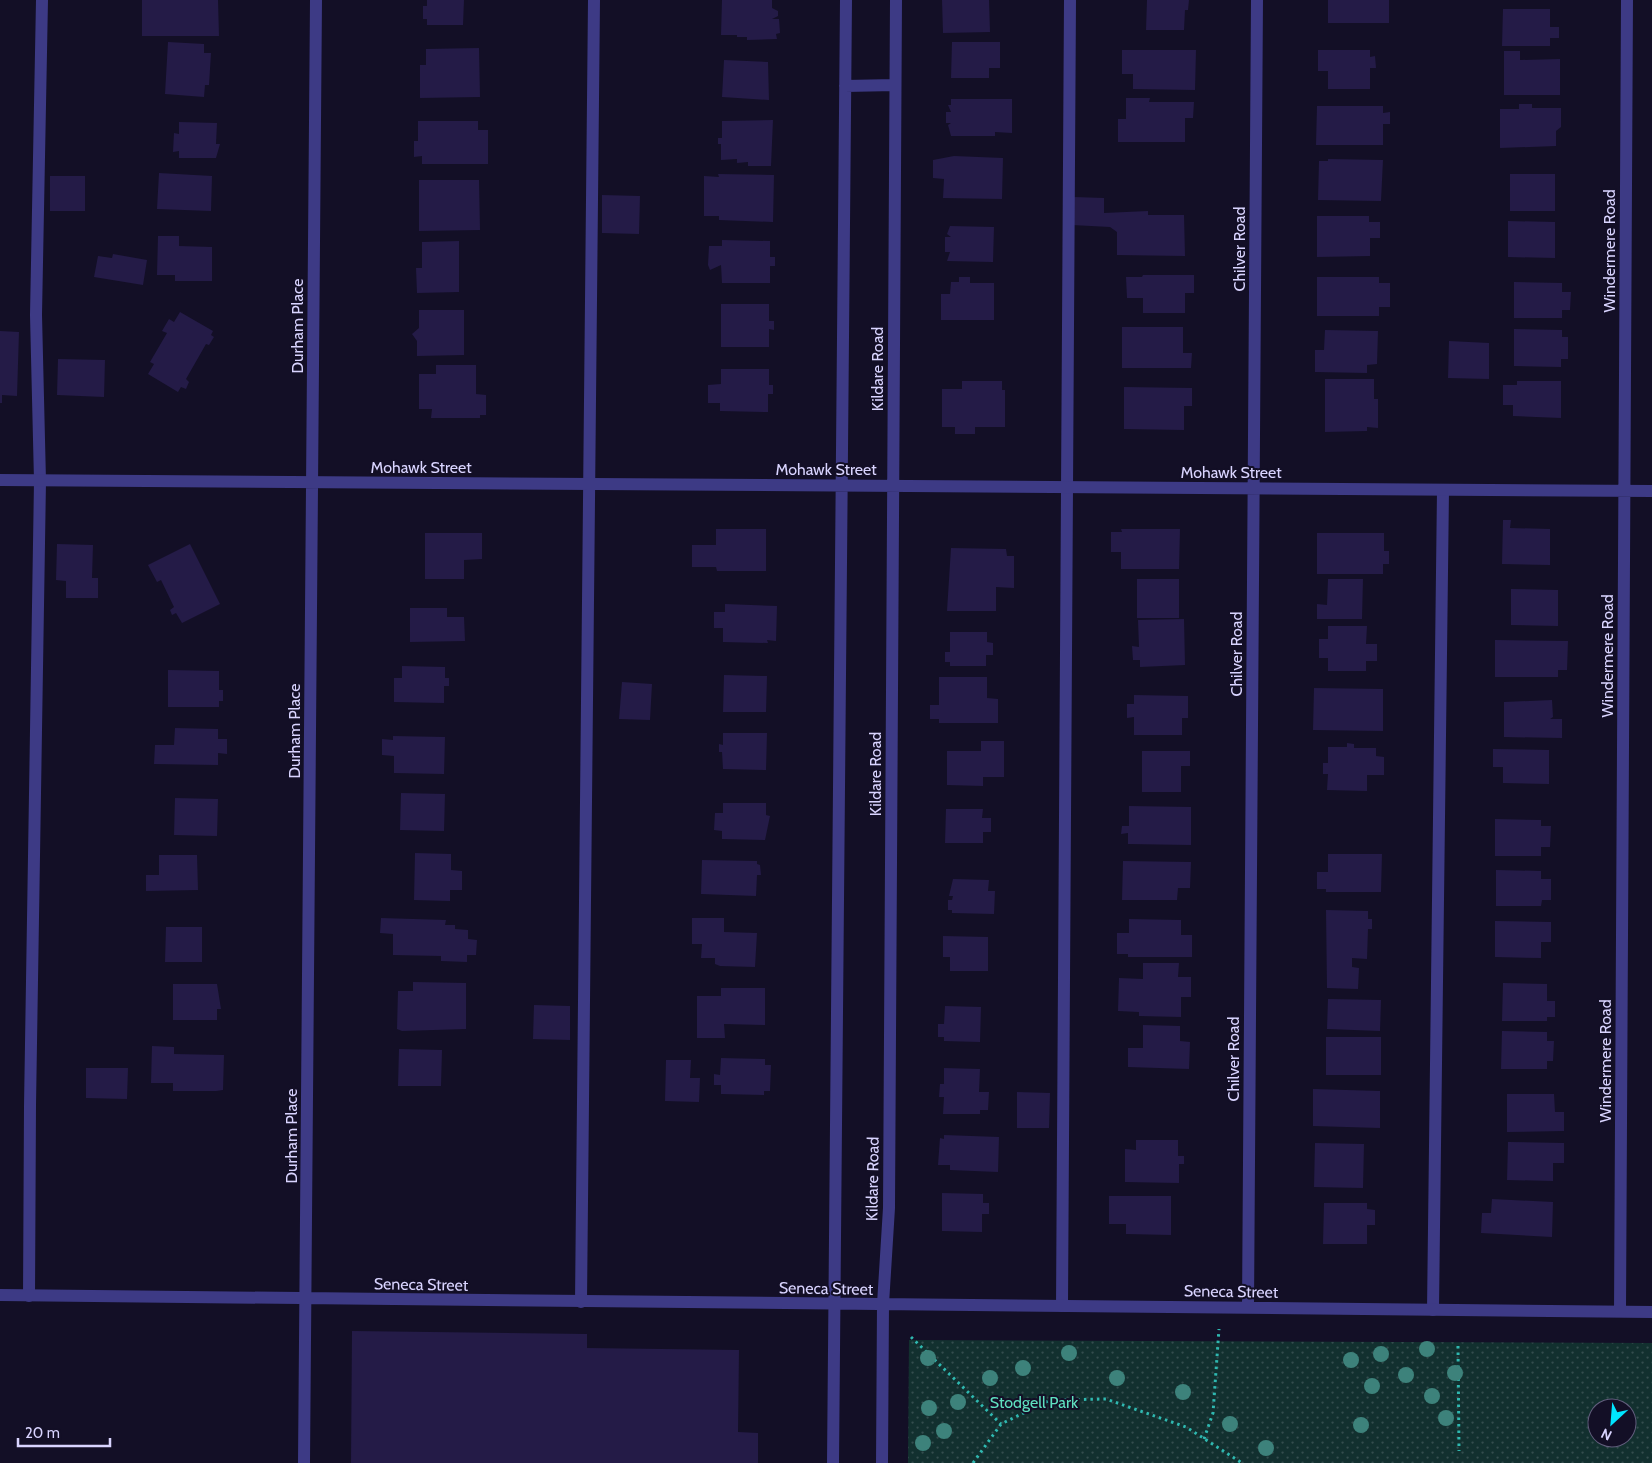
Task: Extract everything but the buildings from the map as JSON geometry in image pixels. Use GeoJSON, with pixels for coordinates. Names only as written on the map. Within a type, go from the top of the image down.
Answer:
{"type":"FeatureCollection","features":[{"type":"Feature","properties":{"kind":"street"},"geometry":{"type":"LineString","coordinates":[[29,1296],[30,1086],[40,480],[36,315],[42,0]]}},
{"type":"Feature","properties":{"kind":"street","name":"Durham Place"},"geometry":{"type":"LineString","coordinates":[[304,1463],[316,0]]}},
{"type":"Feature","properties":{"kind":"street"},"geometry":{"type":"LineString","coordinates":[[581,1302],[594,0]]}},
{"type":"Feature","properties":{"kind":"street"},"geometry":{"type":"LineString","coordinates":[[833,1463],[846,0]]}},
{"type":"Feature","properties":{"kind":"street","name":"Kildare Road"},"geometry":{"type":"LineString","coordinates":[[882,1463],[883,1304],[889,1208],[896,0]]}},
{"type":"Feature","properties":{"kind":"street"},"geometry":{"type":"LineString","coordinates":[[1062,1306],[1070,0]]}},
{"type":"Feature","properties":{"kind":"street","name":"Chilver Road"},"geometry":{"type":"LineString","coordinates":[[1248,1308],[1257,0]]}},
{"type":"Feature","properties":{"kind":"street","name":"Windermere Road"},"geometry":{"type":"LineString","coordinates":[[1620,1311],[1627,0]]}},
{"type":"Feature","properties":{"kind":"street"},"geometry":{"type":"LineString","coordinates":[[845,86],[895,85]]}},
{"type":"Feature","properties":{"kind":"street","name":"Mohawk Street"},"geometry":{"type":"LineString","coordinates":[[0,480],[1652,491]]}},
{"type":"Feature","properties":{"kind":"street"},"geometry":{"type":"LineString","coordinates":[[1433,1310],[1443,490]]}},
{"type":"Feature","properties":{"kind":"street","name":"Seneca Street"},"geometry":{"type":"LineString","coordinates":[[0,1295],[1652,1312]]}},
{"type":"Feature","properties":{"kind":"path"},"geometry":{"type":"LineString","coordinates":[[1204,1439],[1213,1413],[1220,1327]]}},
{"type":"Feature","properties":{"kind":"path"},"geometry":{"type":"LineString","coordinates":[[911,1337],[1001,1424]]}},
{"type":"Feature","properties":{"kind":"path"},"geometry":{"type":"LineString","coordinates":[[1458,1346],[1459,1451]]}},
{"type":"Feature","properties":{"kind":"path"},"geometry":{"type":"LineString","coordinates":[[973,1463],[1001,1424],[1050,1400],[1106,1399],[1186,1427],[1242,1463]]}},
{"type":"Feature","properties":{"kind":"green space","name":"Stodgell Park"},"geometry":{"type":"Polygon","coordinates":[[[909,1340],[1652,1343],[1652,1463],[908,1463],[909,1340]]]}}]}
